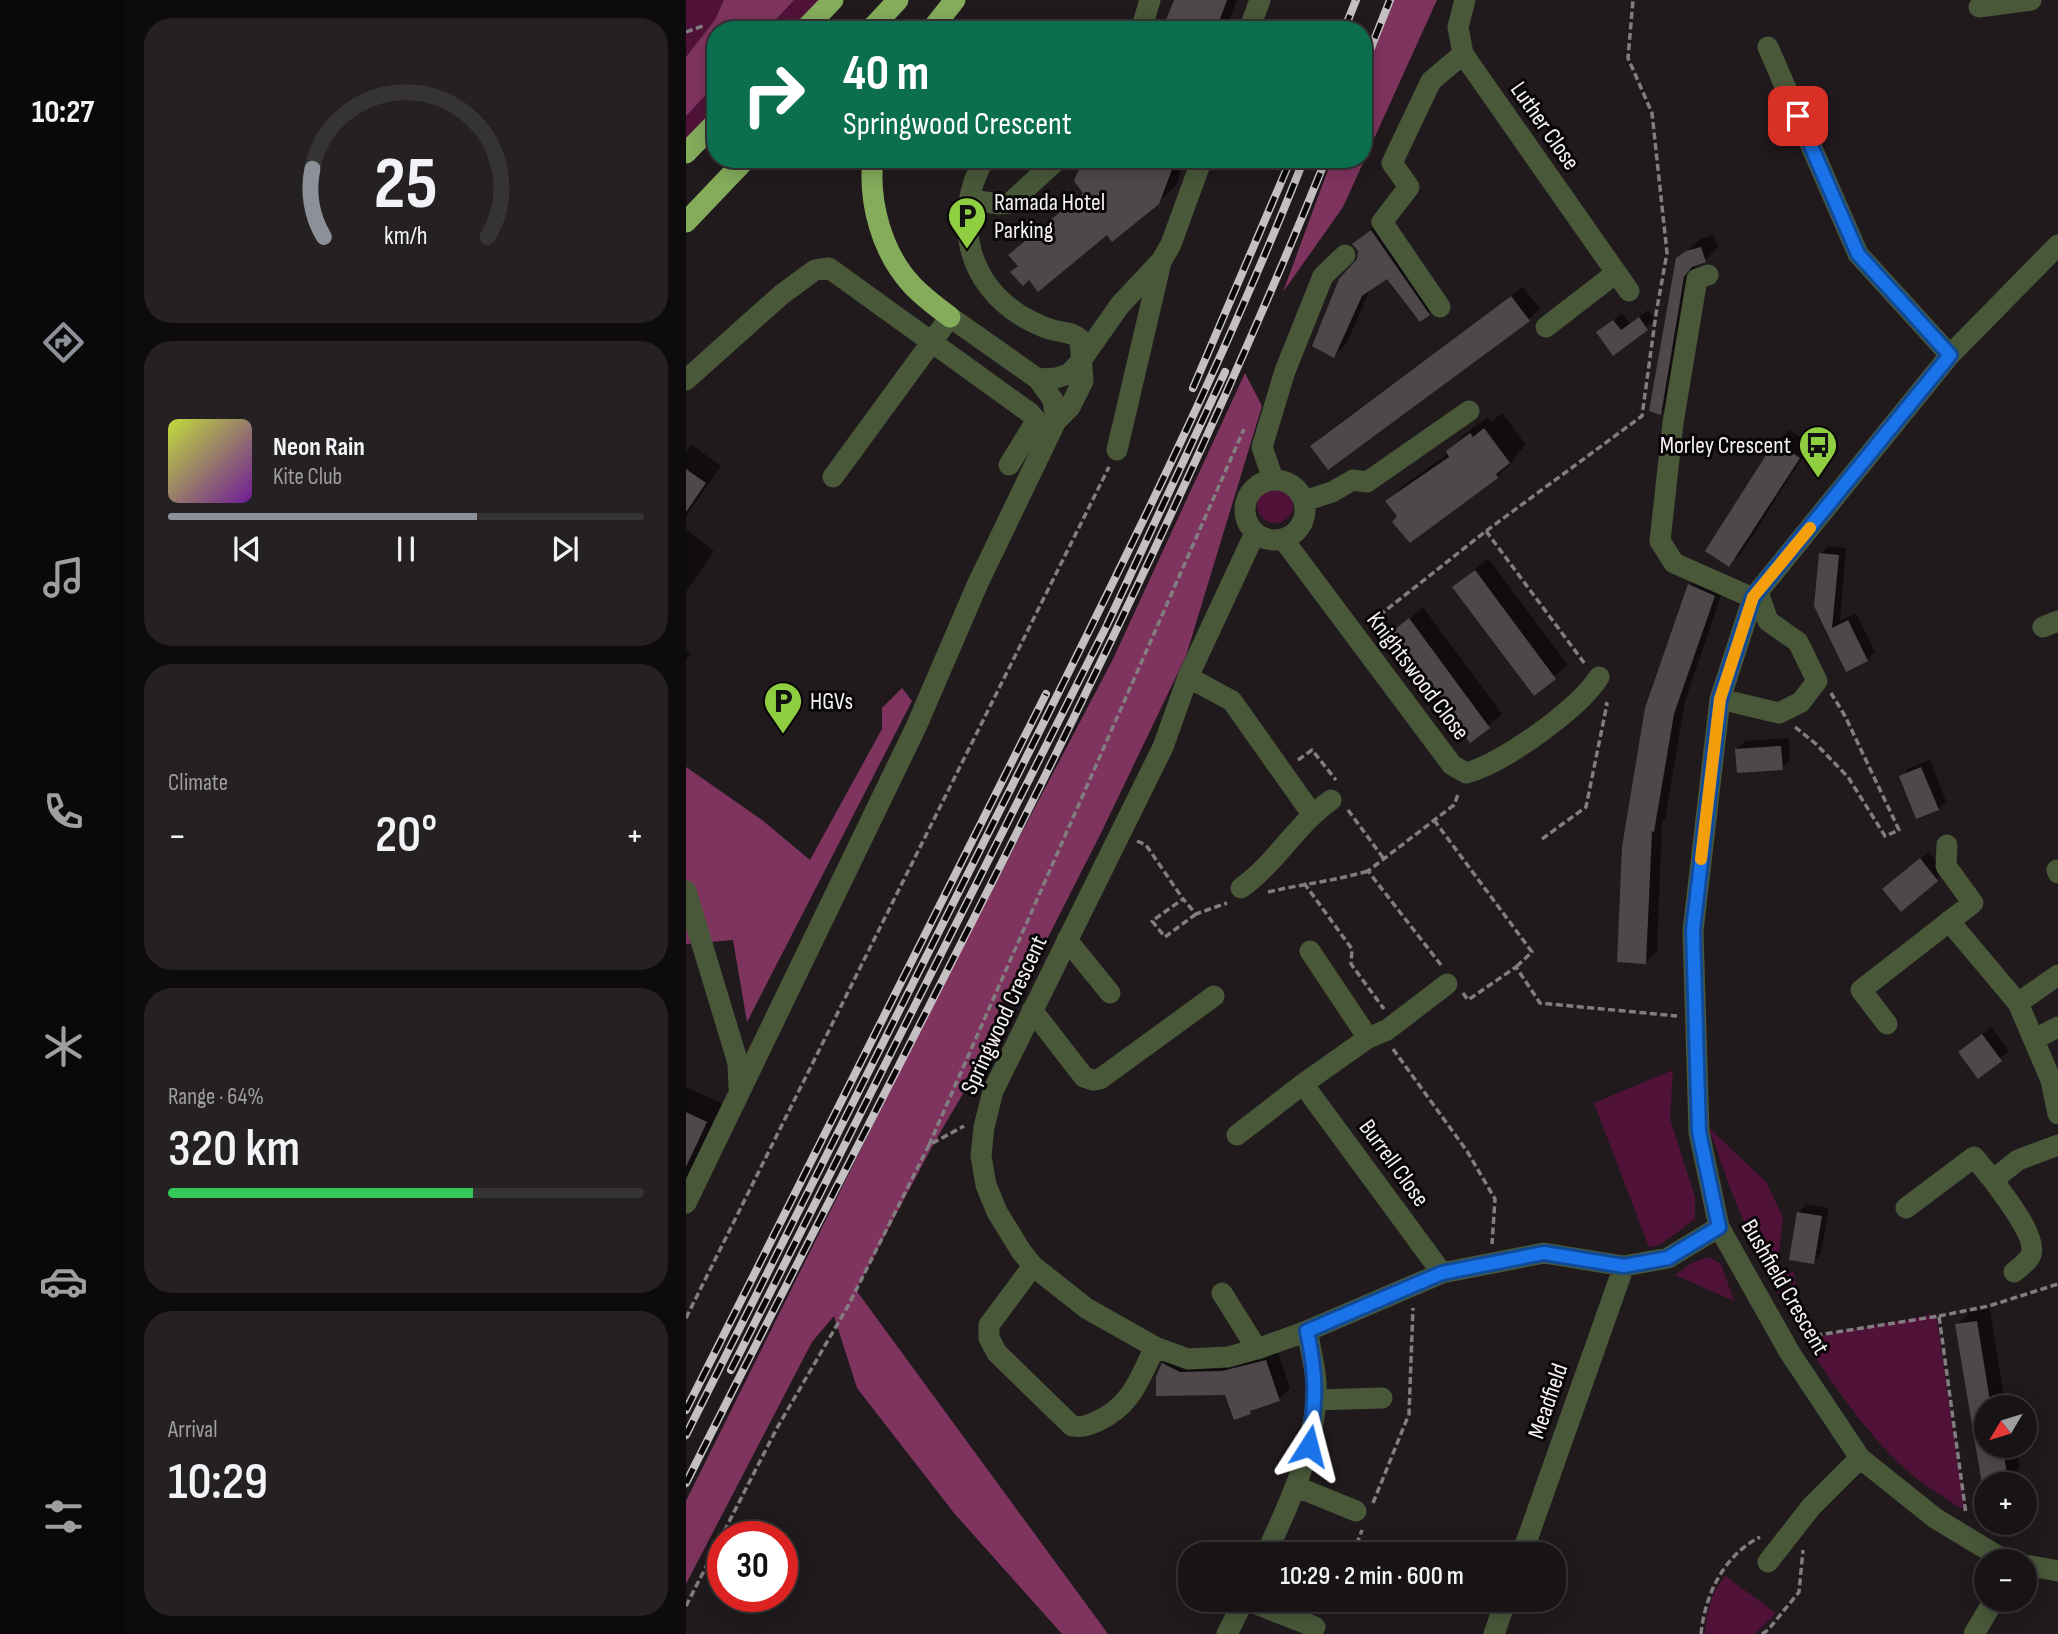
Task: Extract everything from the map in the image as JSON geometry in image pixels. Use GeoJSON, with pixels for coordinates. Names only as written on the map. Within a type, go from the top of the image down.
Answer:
{"type":"FeatureCollection","features":[{"type":"Feature","properties":{"kind":"highway"},"geometry":{"type":"LineString","coordinates":[[813,21],[833,0]]}},
{"type":"Feature","properties":{"kind":"highway"},"geometry":{"type":"LineString","coordinates":[[878,21],[898,0]]}},
{"type":"Feature","properties":{"kind":"highway"},"geometry":{"type":"LineString","coordinates":[[938,21],[955,0]]}},
{"type":"Feature","properties":{"kind":"highway"},"geometry":{"type":"LineString","coordinates":[[686,153],[707,131]]}},
{"type":"Feature","properties":{"kind":"highway"},"geometry":{"type":"LineString","coordinates":[[686,222],[737,168]]}},
{"type":"Feature","properties":{"kind":"highway"},"geometry":{"type":"LineString","coordinates":[[872,168],[874,207],[896,263],[912,285],[950,317]]}},
{"type":"Feature","properties":{"kind":"street"},"geometry":{"type":"LineString","coordinates":[[1144,21],[1150,0]]}},
{"type":"Feature","properties":{"kind":"street"},"geometry":{"type":"LineString","coordinates":[[1252,21],[1260,0]]}},
{"type":"Feature","properties":{"kind":"street","name":"Luther Close"},"geometry":{"type":"LineString","coordinates":[[1465,0],[1458,27],[1463,54],[1629,291]]}},
{"type":"Feature","properties":{"kind":"street"},"geometry":{"type":"LineString","coordinates":[[1979,7],[2031,0]]}},
{"type":"Feature","properties":{"kind":"street"},"geometry":{"type":"LineString","coordinates":[[1768,47],[1858,254],[1950,355]]}},
{"type":"Feature","properties":{"kind":"street"},"geometry":{"type":"LineString","coordinates":[[1440,307],[1382,222],[1409,187],[1392,163],[1397,151],[1431,81],[1463,54]]}},
{"type":"Feature","properties":{"kind":"street"},"geometry":{"type":"LineString","coordinates":[[686,1202],[916,727],[978,583],[1056,421],[1070,407],[1083,380],[1080,339],[1073,333],[1050,329],[1007,306],[987,284],[972,256],[966,221],[979,168]]}},
{"type":"Feature","properties":{"kind":"street"},"geometry":{"type":"LineString","coordinates":[[971,200],[1010,203],[1048,168]]}},
{"type":"Feature","properties":{"kind":"street"},"geometry":{"type":"LineString","coordinates":[[1038,379],[1069,374],[1120,305],[1161,260],[1171,244],[1199,168]]}},
{"type":"Feature","properties":{"kind":"street"},"geometry":{"type":"LineString","coordinates":[[1756,595],[1950,355],[2058,245]]}},
{"type":"Feature","properties":{"kind":"street"},"geometry":{"type":"LineString","coordinates":[[1273,479],[1262,447],[1285,371],[1322,276],[1345,255]]}},
{"type":"Feature","properties":{"kind":"street"},"geometry":{"type":"LineString","coordinates":[[1117,450],[1161,260]]}},
{"type":"Feature","properties":{"kind":"street"},"geometry":{"type":"LineString","coordinates":[[692,384],[781,295],[815,270],[829,268],[933,341],[1036,419],[1009,465]]}},
{"type":"Feature","properties":{"kind":"street"},"geometry":{"type":"LineString","coordinates":[[1546,327],[1616,273]]}},
{"type":"Feature","properties":{"kind":"street"},"geometry":{"type":"LineString","coordinates":[[1708,275],[1697,279],[1673,423],[1660,541],[1674,563],[1756,595],[1768,621],[1798,642],[1817,681],[1801,702],[1779,713],[1720,699]]}},
{"type":"Feature","properties":{"kind":"street"},"geometry":{"type":"LineString","coordinates":[[834,477],[867,427],[950,317],[1038,379],[1053,400],[1056,421]]}},
{"type":"Feature","properties":{"kind":"street"},"geometry":{"type":"LineString","coordinates":[[1304,501],[1332,492],[1353,480],[1367,482],[1469,411]]}},
{"type":"Feature","properties":{"kind":"street"},"geometry":{"type":"LineString","coordinates":[[1273,479],[1284,480],[1293,485],[1304,501],[1304,520],[1299,528],[1283,539],[1273,540],[1255,533],[1248,525],[1245,515],[1248,495],[1255,487],[1273,479]]}},
{"type":"Feature","properties":{"kind":"street","name":"Springwood Crescent"},"geometry":{"type":"LineString","coordinates":[[1255,533],[1188,677],[1163,747],[993,1091],[981,1156],[986,1185],[1011,1237],[1033,1266],[1086,1308],[1156,1347],[1188,1359],[1228,1357],[1257,1349],[1307,1331],[1442,1273],[1544,1253],[1624,1266],[1668,1258],[1719,1227]]}},
{"type":"Feature","properties":{"kind":"street","name":"Knightswood Close"},"geometry":{"type":"LineString","coordinates":[[1283,539],[1452,765],[1466,773],[1484,768],[1567,712],[1595,684]]}},
{"type":"Feature","properties":{"kind":"street","name":"Bushfield Crescent"},"geometry":{"type":"LineString","coordinates":[[1756,595],[1720,699],[1693,930],[1699,1132],[1719,1227],[1783,1341],[1860,1458],[1935,1517],[1987,1549]]}},
{"type":"Feature","properties":{"kind":"street"},"geometry":{"type":"LineString","coordinates":[[1188,677],[1232,701],[1312,814]]}},
{"type":"Feature","properties":{"kind":"street"},"geometry":{"type":"LineString","coordinates":[[1241,888],[1259,875],[1312,814],[1331,800]]}},
{"type":"Feature","properties":{"kind":"street"},"geometry":{"type":"LineString","coordinates":[[1887,1024],[1861,990],[1973,903],[1946,866],[1947,845]]}},
{"type":"Feature","properties":{"kind":"street"},"geometry":{"type":"LineString","coordinates":[[686,891],[738,1063],[738,1092]]}},
{"type":"Feature","properties":{"kind":"street"},"geometry":{"type":"LineString","coordinates":[[1950,921],[2018,1003],[2051,1080],[2058,1114]]}},
{"type":"Feature","properties":{"kind":"street"},"geometry":{"type":"LineString","coordinates":[[1067,940],[1110,993]]}},
{"type":"Feature","properties":{"kind":"street"},"geometry":{"type":"LineString","coordinates":[[1310,951],[1381,1032]]}},
{"type":"Feature","properties":{"kind":"street"},"geometry":{"type":"LineString","coordinates":[[2018,1003],[2058,975]]}},
{"type":"Feature","properties":{"kind":"street"},"geometry":{"type":"LineString","coordinates":[[1237,1135],[1303,1084],[1381,1032],[1450,980]]}},
{"type":"Feature","properties":{"kind":"street"},"geometry":{"type":"LineString","coordinates":[[1032,1010],[1084,1077],[1093,1080],[1100,1079],[1214,996]]}},
{"type":"Feature","properties":{"kind":"street"},"geometry":{"type":"LineString","coordinates":[[2035,1039],[2058,1027]]}},
{"type":"Feature","properties":{"kind":"street","name":"Burrell Close"},"geometry":{"type":"LineString","coordinates":[[1303,1084],[1442,1273]]}},
{"type":"Feature","properties":{"kind":"street"},"geometry":{"type":"LineString","coordinates":[[1993,1180],[2018,1160],[2058,1145]]}},
{"type":"Feature","properties":{"kind":"street"},"geometry":{"type":"LineString","coordinates":[[1906,1208],[1974,1157],[2014,1209],[2032,1243],[2029,1258],[2014,1272]]}},
{"type":"Feature","properties":{"kind":"street"},"geometry":{"type":"LineString","coordinates":[[1033,1266],[989,1325],[989,1338],[997,1353],[1072,1426],[1083,1428],[1118,1410],[1127,1402],[1156,1347]]}},
{"type":"Feature","properties":{"kind":"street","name":"Meadfield"},"geometry":{"type":"LineString","coordinates":[[1526,1542],[1624,1266]]}},
{"type":"Feature","properties":{"kind":"street"},"geometry":{"type":"LineString","coordinates":[[1222,1293],[1257,1349]]}},
{"type":"Feature","properties":{"kind":"street"},"geometry":{"type":"LineString","coordinates":[[1272,1542],[1297,1487],[1309,1446],[1316,1399],[1314,1367],[1307,1331]]}},
{"type":"Feature","properties":{"kind":"street"},"geometry":{"type":"LineString","coordinates":[[1316,1399],[1382,1398]]}},
{"type":"Feature","properties":{"kind":"street"},"geometry":{"type":"LineString","coordinates":[[1768,1562],[1811,1507],[1860,1458]]}},
{"type":"Feature","properties":{"kind":"street"},"geometry":{"type":"LineString","coordinates":[[1297,1487],[1364,1514]]}},
{"type":"Feature","properties":{"kind":"street"},"geometry":{"type":"LineString","coordinates":[[2037,1568],[2058,1571]]}},
{"type":"Feature","properties":{"kind":"street"},"geometry":{"type":"LineString","coordinates":[[1227,1634],[1239,1612]]}},
{"type":"Feature","properties":{"kind":"street"},"geometry":{"type":"LineString","coordinates":[[1276,1612],[1315,1627]]}},
{"type":"Feature","properties":{"kind":"street"},"geometry":{"type":"LineString","coordinates":[[1494,1634],[1502,1612]]}},
{"type":"Feature","properties":{"kind":"street"},"geometry":{"type":"LineString","coordinates":[[1974,1634],[1987,1612]]}},
{"type":"Feature","properties":{"kind":"path"},"geometry":{"type":"LineString","coordinates":[[1355,634],[1486,531],[1642,416],[1667,253],[1652,113],[1628,58],[1633,0]]}},
{"type":"Feature","properties":{"kind":"path"},"geometry":{"type":"LineString","coordinates":[[686,32],[704,26]]}},
{"type":"Feature","properties":{"kind":"path"},"geometry":{"type":"LineString","coordinates":[[686,1606],[777,1429],[848,1306],[929,1145],[1247,423]]}},
{"type":"Feature","properties":{"kind":"path"},"geometry":{"type":"LineString","coordinates":[[686,1318],[1117,450]]}},
{"type":"Feature","properties":{"kind":"path"},"geometry":{"type":"LineString","coordinates":[[1486,531],[1585,664],[1606,705],[1586,807],[1542,839]]}},
{"type":"Feature","properties":{"kind":"path"},"geometry":{"type":"LineString","coordinates":[[1779,713],[1816,744],[1848,777],[1885,836],[1899,830],[1845,716],[1827,686],[1817,681]]}},
{"type":"Feature","properties":{"kind":"path"},"geometry":{"type":"LineString","coordinates":[[1434,820],[1532,952],[1516,967],[1468,1000],[1368,872],[1434,820],[1454,805],[1466,773]]}},
{"type":"Feature","properties":{"kind":"path"},"geometry":{"type":"LineString","coordinates":[[1120,833],[1146,845],[1183,899]]}},
{"type":"Feature","properties":{"kind":"path"},"geometry":{"type":"LineString","coordinates":[[1304,883],[1352,949],[1351,964],[1381,1032],[1466,1151],[1495,1199],[1491,1263]]}},
{"type":"Feature","properties":{"kind":"path"},"geometry":{"type":"LineString","coordinates":[[1516,967],[1540,1003],[1695,1016]]}},
{"type":"Feature","properties":{"kind":"path"},"geometry":{"type":"LineString","coordinates":[[929,1145],[987,1113]]}},
{"type":"Feature","properties":{"kind":"path"},"geometry":{"type":"LineString","coordinates":[[1783,1341],[1989,1306],[2058,1284]]}},
{"type":"Feature","properties":{"kind":"path"},"geometry":{"type":"LineString","coordinates":[[1356,1542],[1364,1514],[1409,1414],[1413,1303],[1411,1286]]}},
{"type":"Feature","properties":{"kind":"path"},"geometry":{"type":"LineString","coordinates":[[1939,1316],[1966,1514],[1959,1532]]}},
{"type":"Feature","properties":{"kind":"shaded area"},"geometry":{"type":"Polygon","coordinates":[[[686,0],[827,0],[808,21],[707,21],[707,131],[686,154],[686,0]]]}},
{"type":"Feature","properties":{"kind":"shaded area"},"geometry":{"type":"Polygon","coordinates":[[[724,0],[794,0],[774,21],[715,20],[724,0]]]}},
{"type":"Feature","properties":{"kind":"shaded area"},"geometry":{"type":"Polygon","coordinates":[[[1394,0],[1437,0],[1372,143],[1372,55],[1394,0]]]}},
{"type":"Feature","properties":{"kind":"shaded area"},"geometry":{"type":"Polygon","coordinates":[[[707,30],[707,94],[686,116],[686,57],[707,30]]]}},
{"type":"Feature","properties":{"kind":"shaded area"},"geometry":{"type":"Polygon","coordinates":[[[1329,168],[1361,168],[1343,207],[1283,292],[1329,168]]]}},
{"type":"Feature","properties":{"kind":"shaded area"},"geometry":{"type":"Polygon","coordinates":[[[1245,373],[1262,406],[1186,656],[1101,833],[1005,1022],[934,1143],[856,1290],[1108,1634],[1062,1634],[954,1513],[857,1388],[834,1316],[812,1342],[719,1521],[707,1521],[707,1544],[686,1584],[686,1501],[958,954],[1113,659],[1245,373]]]}},
{"type":"Feature","properties":{"kind":"shaded area"},"geometry":{"type":"Polygon","coordinates":[[[1275,487],[1288,492],[1293,505],[1288,518],[1275,523],[1262,518],[1257,505],[1262,492],[1275,487]]]}},
{"type":"Feature","properties":{"kind":"shaded area"},"geometry":{"type":"Polygon","coordinates":[[[902,688],[912,701],[747,1022],[733,940],[686,944],[686,767],[762,820],[810,860],[882,729],[882,708],[902,688]]]}},
{"type":"Feature","properties":{"kind":"shaded area"},"geometry":{"type":"Polygon","coordinates":[[[1673,1070],[1670,1119],[1695,1197],[1695,1219],[1660,1245],[1649,1247],[1594,1103],[1673,1070]]]}},
{"type":"Feature","properties":{"kind":"shaded area"},"geometry":{"type":"Polygon","coordinates":[[[1709,1128],[1766,1182],[1783,1217],[1776,1276],[1794,1272],[1801,1329],[1766,1274],[1732,1193],[1709,1128]]]}},
{"type":"Feature","properties":{"kind":"shaded area"},"geometry":{"type":"Polygon","coordinates":[[[1709,1257],[1721,1264],[1734,1301],[1675,1275],[1692,1263],[1709,1257]]]}},
{"type":"Feature","properties":{"kind":"shaded area"},"geometry":{"type":"Polygon","coordinates":[[[1936,1314],[1965,1511],[1924,1484],[1895,1460],[1853,1410],[1803,1339],[1936,1314]]]}},
{"type":"Feature","properties":{"kind":"shaded area"},"geometry":{"type":"Polygon","coordinates":[[[1725,1576],[1776,1613],[1754,1634],[1705,1634],[1710,1603],[1725,1576]]]}},
{"type":"Feature","properties":{"kind":"building"},"geometry":{"type":"Polygon","coordinates":[[[1174,0],[1227,0],[1219,21],[1166,21],[1174,0]]]}},
{"type":"Feature","properties":{"kind":"building"},"geometry":{"type":"Polygon","coordinates":[[[1079,168],[1173,168],[1159,204],[1112,242],[1107,235],[1038,292],[1029,280],[1023,286],[1010,272],[1018,266],[1008,255],[1083,193],[1074,181],[1079,168]]]}},
{"type":"Feature","properties":{"kind":"building"},"geometry":{"type":"Polygon","coordinates":[[[1371,230],[1430,315],[1420,322],[1387,279],[1362,296],[1334,358],[1312,346],[1339,279],[1357,259],[1358,251],[1352,244],[1371,230]]]}},
{"type":"Feature","properties":{"kind":"building"},"geometry":{"type":"Polygon","coordinates":[[[1701,247],[1706,262],[1692,267],[1684,277],[1661,415],[1649,411],[1676,258],[1686,251],[1701,247]]]}},
{"type":"Feature","properties":{"kind":"building"},"geometry":{"type":"Polygon","coordinates":[[[1511,296],[1530,321],[1328,470],[1310,446],[1511,296]]]}},
{"type":"Feature","properties":{"kind":"building"},"geometry":{"type":"Polygon","coordinates":[[[1639,317],[1648,330],[1613,356],[1596,332],[1613,320],[1621,330],[1639,317]]]}},
{"type":"Feature","properties":{"kind":"building"},"geometry":{"type":"Polygon","coordinates":[[[1484,428],[1510,463],[1496,474],[1498,478],[1410,543],[1392,522],[1397,516],[1385,501],[1449,457],[1446,451],[1470,433],[1473,437],[1484,428]]]}},
{"type":"Feature","properties":{"kind":"building"},"geometry":{"type":"Polygon","coordinates":[[[1775,441],[1800,458],[1729,567],[1705,551],[1775,441]]]}},
{"type":"Feature","properties":{"kind":"building"},"geometry":{"type":"Polygon","coordinates":[[[686,469],[706,483],[686,512],[686,469]]]}},
{"type":"Feature","properties":{"kind":"building"},"geometry":{"type":"Polygon","coordinates":[[[1819,553],[1839,555],[1832,628],[1848,620],[1868,661],[1846,672],[1814,606],[1819,553]]]}},
{"type":"Feature","properties":{"kind":"building"},"geometry":{"type":"Polygon","coordinates":[[[1475,570],[1556,679],[1534,696],[1452,587],[1475,570]]]}},
{"type":"Feature","properties":{"kind":"building"},"geometry":{"type":"Polygon","coordinates":[[[1688,584],[1715,596],[1674,714],[1654,832],[1652,831],[1646,964],[1617,962],[1622,847],[1645,708],[1688,584]]]}},
{"type":"Feature","properties":{"kind":"building"},"geometry":{"type":"Polygon","coordinates":[[[1409,618],[1490,728],[1470,743],[1389,634],[1409,618]]]}},
{"type":"Feature","properties":{"kind":"building"},"geometry":{"type":"Polygon","coordinates":[[[1781,746],[1783,770],[1737,773],[1735,749],[1781,746]]]}},
{"type":"Feature","properties":{"kind":"building"},"geometry":{"type":"Polygon","coordinates":[[[1921,767],[1939,810],[1916,819],[1899,776],[1921,767]]]}},
{"type":"Feature","properties":{"kind":"building"},"geometry":{"type":"Polygon","coordinates":[[[1920,858],[1938,881],[1901,912],[1882,889],[1920,858]]]}},
{"type":"Feature","properties":{"kind":"building"},"geometry":{"type":"Polygon","coordinates":[[[1982,1034],[2002,1061],[1978,1079],[1958,1052],[1982,1034]]]}},
{"type":"Feature","properties":{"kind":"building"},"geometry":{"type":"Polygon","coordinates":[[[686,1112],[707,1122],[686,1167],[686,1112]]]}},
{"type":"Feature","properties":{"kind":"building"},"geometry":{"type":"Polygon","coordinates":[[[1797,1212],[1822,1216],[1814,1264],[1789,1260],[1797,1212]]]}},
{"type":"Feature","properties":{"kind":"building"},"geometry":{"type":"Polygon","coordinates":[[[1977,1321],[1989,1395],[1974,1395],[1974,1437],[1955,1324],[1977,1321]]]}},
{"type":"Feature","properties":{"kind":"building"},"geometry":{"type":"Polygon","coordinates":[[[1266,1360],[1280,1401],[1250,1411],[1251,1414],[1234,1420],[1225,1395],[1156,1396],[1156,1376],[1162,1363],[1180,1372],[1222,1371],[1266,1360]]]}},
{"type":"Feature","properties":{"kind":"building"},"geometry":{"type":"Polygon","coordinates":[[[1978,1458],[2004,1458],[2007,1472],[1980,1472],[1978,1458]]]}},
{"type":"Feature","properties":{"kind":"railway"},"geometry":{"type":"LineString","coordinates":[[1348,21],[1356,0]]}},
{"type":"Feature","properties":{"kind":"railway"},"geometry":{"type":"LineString","coordinates":[[1372,45],[1390,0]]}},
{"type":"Feature","properties":{"kind":"railway"},"geometry":{"type":"LineString","coordinates":[[1193,388],[1287,168]]}},
{"type":"Feature","properties":{"kind":"railway"},"geometry":{"type":"LineString","coordinates":[[686,1435],[1133,541],[1205,390],[1300,168]]}},
{"type":"Feature","properties":{"kind":"railway"},"geometry":{"type":"LineString","coordinates":[[686,1483],[937,992],[1101,662],[1255,329],[1322,168]]}},
{"type":"Feature","properties":{"kind":"railway"},"geometry":{"type":"LineString","coordinates":[[731,1370],[1107,625],[1225,372]]}},
{"type":"Feature","properties":{"kind":"railway"},"geometry":{"type":"LineString","coordinates":[[686,1410],[1046,694]]}},
{"type":"Feature","properties":{"kind":"slow traffic"},"geometry":{"type":"LineString","coordinates":[[1701,859],[1720,699],[1753,597],[1810,528]]}},
{"type":"Feature","properties":{"kind":"place","name":"Ramada Hotel Parking"},"geometry":{"type":"Point","coordinates":[967,250]}},
{"type":"Feature","properties":{"kind":"place","name":"Morley Crescent"},"geometry":{"type":"Point","coordinates":[1818,479]}},
{"type":"Feature","properties":{"kind":"place","name":"HGVs"},"geometry":{"type":"Point","coordinates":[783,735]}},
{"type":"Feature","properties":{"kind":"route"},"geometry":{"type":"LineString","coordinates":[[1309,1446],[1316,1399],[1314,1367],[1307,1331],[1442,1273],[1544,1253],[1624,1266],[1668,1258],[1719,1227],[1699,1132],[1693,930],[1720,699],[1753,597],[1950,355],[1858,254],[1798,116]]}}]}
